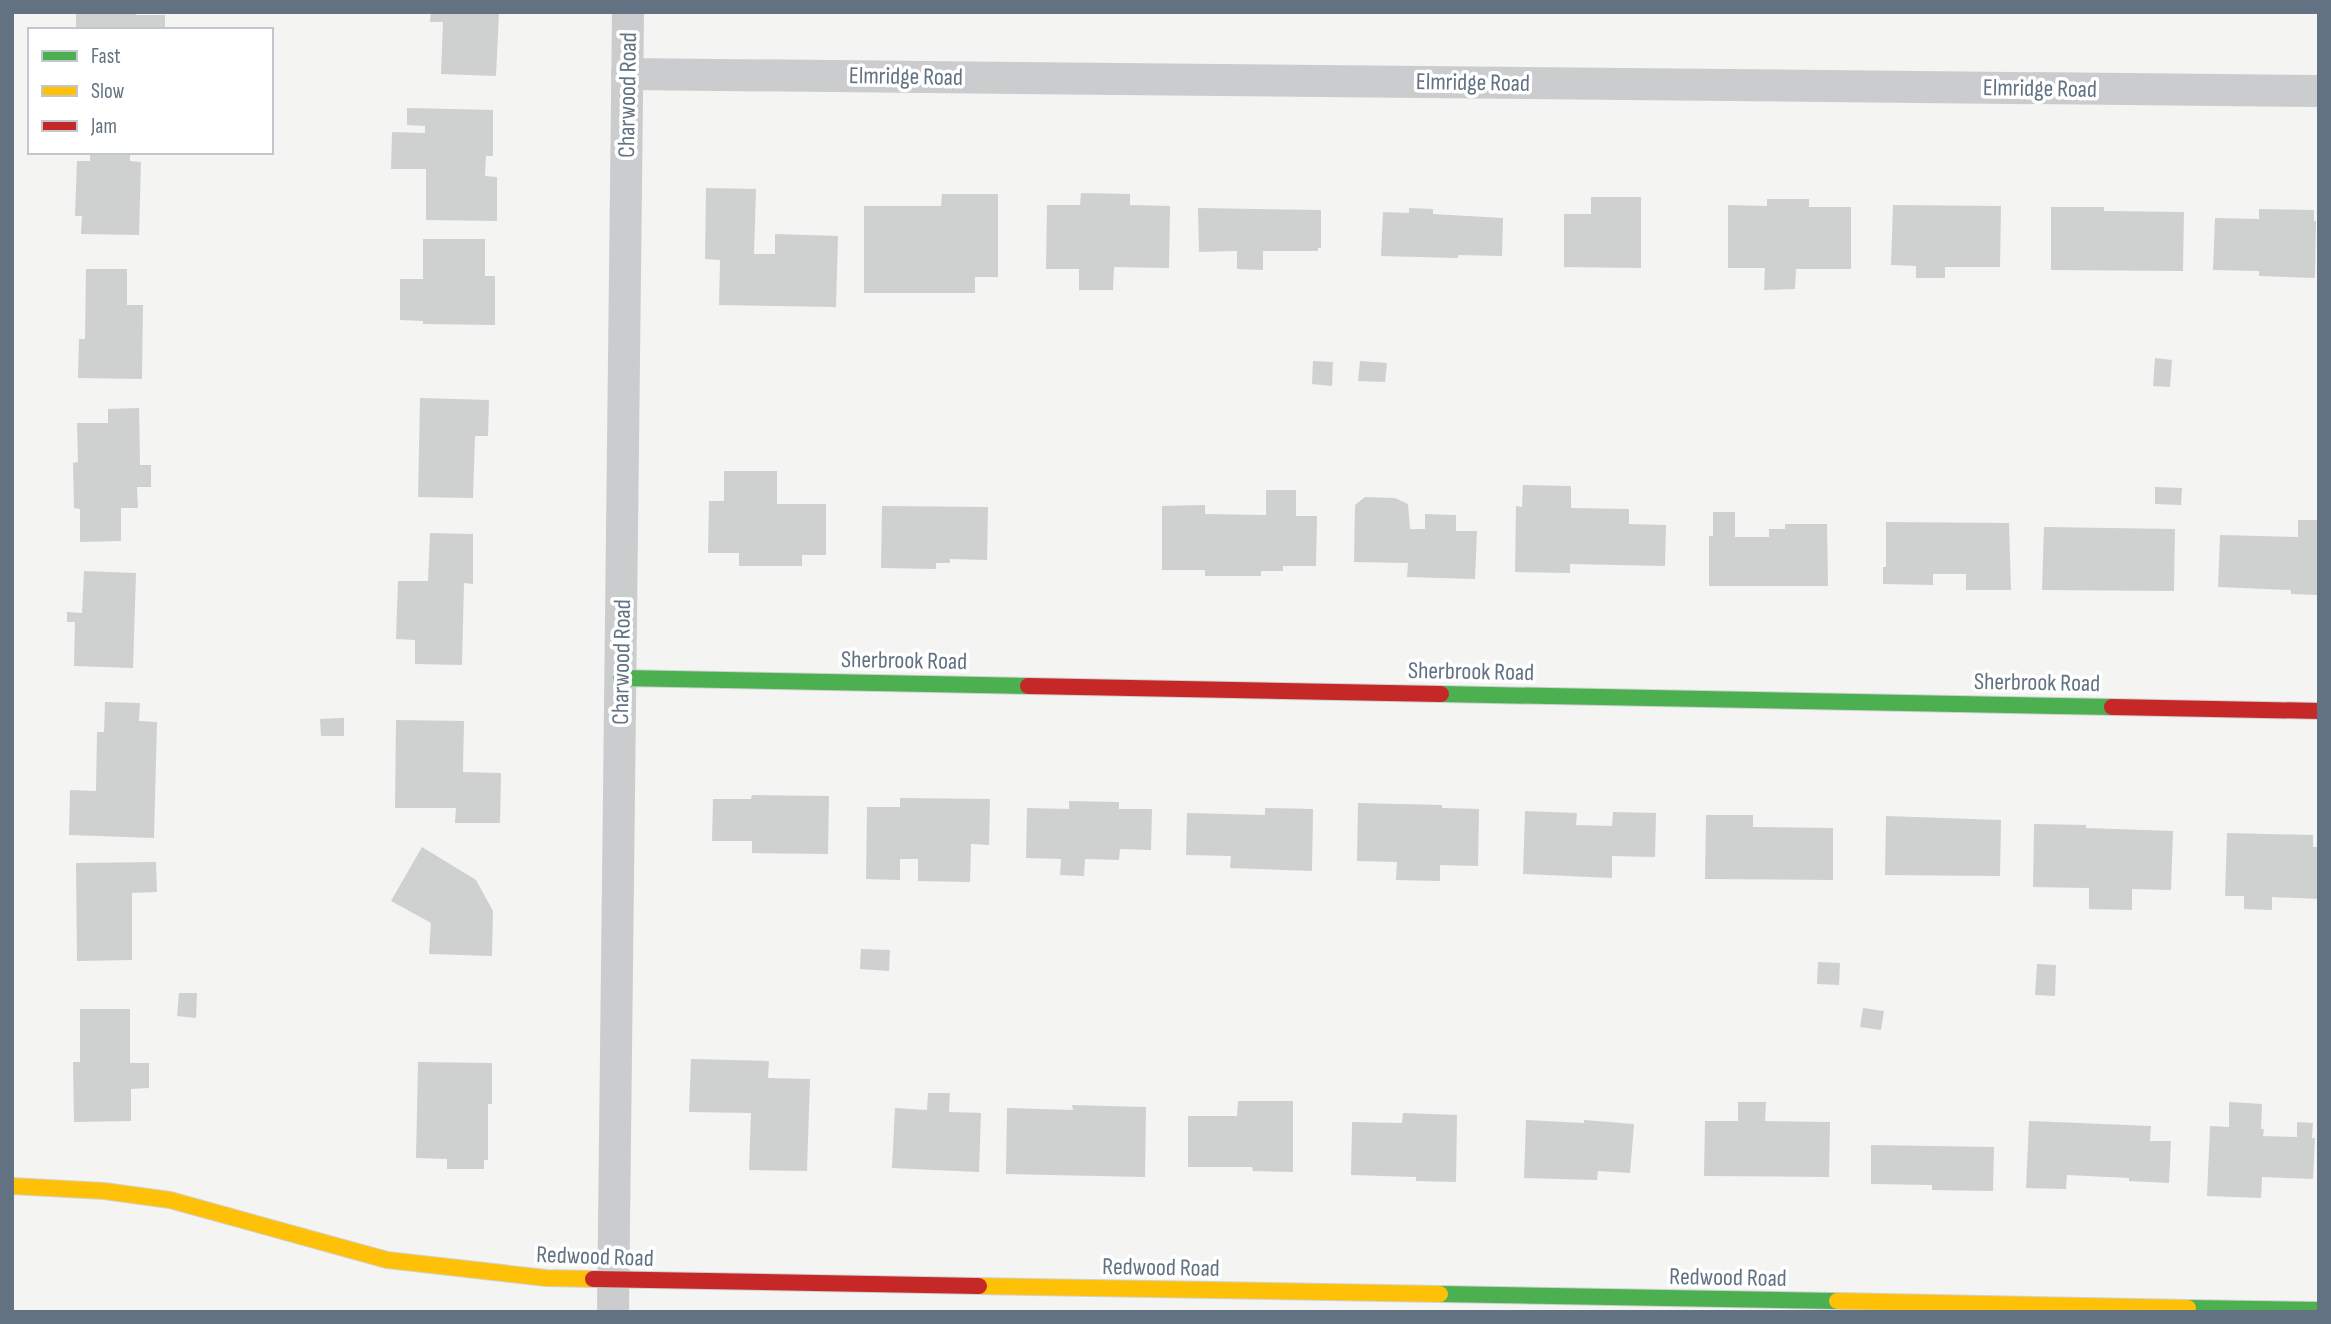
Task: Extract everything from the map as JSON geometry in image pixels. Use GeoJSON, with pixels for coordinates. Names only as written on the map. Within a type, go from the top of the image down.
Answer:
{"type":"FeatureCollection","features":[{"type":"Feature","properties":{"kind":"street","name":"Charwood Road"},"geometry":{"type":"LineString","coordinates":[[613,1312],[628,12]]}},
{"type":"Feature","properties":{"kind":"street","name":"Elmridge Road"},"geometry":{"type":"LineString","coordinates":[[627,74],[2319,92]]}},
{"type":"Feature","properties":{"kind":"street","name":"Sherbrook Road"},"geometry":{"type":"LineString","coordinates":[[621,678],[2319,710]]}},
{"type":"Feature","properties":{"kind":"street","name":"Redwood Road"},"geometry":{"type":"LineString","coordinates":[[12,1186],[104,1191],[170,1200],[387,1260],[533,1277],[2319,1310]]}},
{"type":"Feature","properties":{"kind":"building"},"geometry":{"type":"Polygon","coordinates":[[[76,12],[165,15],[165,28],[76,28],[76,12]]]}},
{"type":"Feature","properties":{"kind":"building"},"geometry":{"type":"Polygon","coordinates":[[[431,12],[499,12],[496,76],[441,74],[443,22],[430,22],[431,12]]]}},
{"type":"Feature","properties":{"kind":"building"},"geometry":{"type":"Polygon","coordinates":[[[407,108],[493,110],[493,156],[486,156],[485,176],[497,177],[497,221],[426,220],[426,169],[391,169],[392,132],[425,133],[425,126],[407,125],[407,108]]]}},
{"type":"Feature","properties":{"kind":"building"},"geometry":{"type":"Polygon","coordinates":[[[90,154],[130,154],[130,161],[141,162],[139,235],[81,234],[82,216],[75,216],[77,161],[90,161],[90,154]]]}},
{"type":"Feature","properties":{"kind":"building"},"geometry":{"type":"Polygon","coordinates":[[[706,188],[756,189],[754,254],[775,254],[775,234],[838,236],[836,307],[719,305],[720,260],[705,259],[706,188]]]}},
{"type":"Feature","properties":{"kind":"building"},"geometry":{"type":"Polygon","coordinates":[[[1081,193],[1130,194],[1130,205],[1170,206],[1169,268],[1114,267],[1113,290],[1079,290],[1079,269],[1046,269],[1047,205],[1080,205],[1081,193]]]}},
{"type":"Feature","properties":{"kind":"building"},"geometry":{"type":"Polygon","coordinates":[[[942,194],[998,194],[998,277],[975,277],[975,293],[864,293],[864,206],[941,206],[942,194]]]}},
{"type":"Feature","properties":{"kind":"building"},"geometry":{"type":"Polygon","coordinates":[[[1591,197],[1641,197],[1641,268],[1564,267],[1564,214],[1591,214],[1591,197]]]}},
{"type":"Feature","properties":{"kind":"building"},"geometry":{"type":"Polygon","coordinates":[[[1767,199],[1809,199],[1809,207],[1851,207],[1851,269],[1796,269],[1795,289],[1764,290],[1765,268],[1728,268],[1728,205],[1767,206],[1767,199]]]}},
{"type":"Feature","properties":{"kind":"building"},"geometry":{"type":"Polygon","coordinates":[[[1893,205],[2001,206],[2000,267],[1945,267],[1945,278],[1916,278],[1916,266],[1891,265],[1893,205]]]}},
{"type":"Feature","properties":{"kind":"building"},"geometry":{"type":"Polygon","coordinates":[[[2051,207],[2184,212],[2183,271],[2051,270],[2051,207]]]}},
{"type":"Feature","properties":{"kind":"building"},"geometry":{"type":"Polygon","coordinates":[[[1198,208],[1321,210],[1321,248],[1318,248],[1318,251],[1263,251],[1263,270],[1237,269],[1237,251],[1199,252],[1198,208]]]}},
{"type":"Feature","properties":{"kind":"building"},"geometry":{"type":"Polygon","coordinates":[[[1409,208],[1433,209],[1433,214],[1503,218],[1502,256],[1381,256],[1383,212],[1409,213],[1409,208]]]}},
{"type":"Feature","properties":{"kind":"building"},"geometry":{"type":"Polygon","coordinates":[[[2259,209],[2314,210],[2315,278],[2259,276],[2259,271],[2213,270],[2215,218],[2259,219],[2259,209]]]}},
{"type":"Feature","properties":{"kind":"building"},"geometry":{"type":"Polygon","coordinates":[[[423,239],[485,239],[485,276],[495,276],[495,325],[423,324],[423,321],[400,320],[400,279],[423,279],[423,239]]]}},
{"type":"Feature","properties":{"kind":"building"},"geometry":{"type":"Polygon","coordinates":[[[86,269],[127,269],[127,305],[143,305],[142,379],[78,378],[79,339],[85,339],[86,269]]]}},
{"type":"Feature","properties":{"kind":"building"},"geometry":{"type":"Polygon","coordinates":[[[2155,358],[2172,360],[2170,387],[2153,386],[2155,358]]]}},
{"type":"Feature","properties":{"kind":"building"},"geometry":{"type":"Polygon","coordinates":[[[1313,361],[1333,362],[1332,386],[1312,384],[1313,361]]]}},
{"type":"Feature","properties":{"kind":"building"},"geometry":{"type":"Polygon","coordinates":[[[1360,361],[1387,363],[1385,382],[1358,381],[1360,361]]]}},
{"type":"Feature","properties":{"kind":"building"},"geometry":{"type":"Polygon","coordinates":[[[420,398],[489,400],[488,436],[475,436],[473,498],[418,497],[420,398]]]}},
{"type":"Feature","properties":{"kind":"building"},"geometry":{"type":"Polygon","coordinates":[[[139,408],[140,465],[151,465],[151,487],[137,487],[138,508],[121,508],[121,541],[80,542],[80,509],[74,508],[73,463],[78,462],[77,423],[108,423],[108,409],[139,408]]]}},
{"type":"Feature","properties":{"kind":"building"},"geometry":{"type":"Polygon","coordinates":[[[724,471],[777,471],[777,504],[826,504],[826,555],[802,555],[802,566],[739,566],[739,553],[708,553],[709,501],[724,501],[724,471]]]}},
{"type":"Feature","properties":{"kind":"building"},"geometry":{"type":"Polygon","coordinates":[[[1523,485],[1571,486],[1571,508],[1629,509],[1629,524],[1666,525],[1665,566],[1570,564],[1570,573],[1515,572],[1516,506],[1522,507],[1523,485]]]}},
{"type":"Feature","properties":{"kind":"building"},"geometry":{"type":"Polygon","coordinates":[[[2155,487],[2182,488],[2181,505],[2155,504],[2155,487]]]}},
{"type":"Feature","properties":{"kind":"building"},"geometry":{"type":"Polygon","coordinates":[[[1266,490],[1296,490],[1296,516],[1317,516],[1316,566],[1283,566],[1283,571],[1261,571],[1261,576],[1205,576],[1205,570],[1162,570],[1162,506],[1205,505],[1205,514],[1266,515],[1266,490]]]}},
{"type":"Feature","properties":{"kind":"building"},"geometry":{"type":"Polygon","coordinates":[[[1365,497],[1395,498],[1408,504],[1410,529],[1425,529],[1425,514],[1456,515],[1456,531],[1477,531],[1475,579],[1407,577],[1408,563],[1354,562],[1355,505],[1365,497]]]}},
{"type":"Feature","properties":{"kind":"building"},"geometry":{"type":"Polygon","coordinates":[[[882,506],[988,507],[987,560],[950,559],[950,563],[936,563],[936,569],[881,568],[882,506]]]}},
{"type":"Feature","properties":{"kind":"building"},"geometry":{"type":"Polygon","coordinates":[[[1713,512],[1735,512],[1735,537],[1769,537],[1769,529],[1785,529],[1785,524],[1827,524],[1828,586],[1709,586],[1709,536],[1713,536],[1713,512]]]}},
{"type":"Feature","properties":{"kind":"building"},"geometry":{"type":"Polygon","coordinates":[[[2298,520],[2319,520],[2319,595],[2291,594],[2291,590],[2218,587],[2220,535],[2298,537],[2298,520]]]}},
{"type":"Feature","properties":{"kind":"building"},"geometry":{"type":"Polygon","coordinates":[[[1886,522],[2009,523],[2011,590],[1966,590],[1966,574],[1933,574],[1933,585],[1883,584],[1883,567],[1886,567],[1886,522]]]}},
{"type":"Feature","properties":{"kind":"building"},"geometry":{"type":"Polygon","coordinates":[[[2044,527],[2175,529],[2174,591],[2042,590],[2044,527]]]}},
{"type":"Feature","properties":{"kind":"building"},"geometry":{"type":"Polygon","coordinates":[[[430,533],[473,534],[473,584],[464,583],[462,665],[415,664],[415,640],[396,639],[398,581],[428,581],[430,533]]]}},
{"type":"Feature","properties":{"kind":"building"},"geometry":{"type":"Polygon","coordinates":[[[84,571],[136,573],[133,668],[74,666],[75,622],[67,622],[67,612],[82,613],[84,571]]]}},
{"type":"Feature","properties":{"kind":"building"},"geometry":{"type":"Polygon","coordinates":[[[105,702],[140,703],[139,721],[157,722],[154,838],[69,835],[70,790],[96,791],[97,732],[104,732],[105,702]]]}},
{"type":"Feature","properties":{"kind":"building"},"geometry":{"type":"Polygon","coordinates":[[[344,718],[344,736],[321,736],[320,719],[344,718]]]}},
{"type":"Feature","properties":{"kind":"building"},"geometry":{"type":"Polygon","coordinates":[[[396,720],[464,721],[463,772],[501,773],[500,823],[455,823],[456,808],[395,808],[396,720]]]}},
{"type":"Feature","properties":{"kind":"building"},"geometry":{"type":"Polygon","coordinates":[[[752,795],[829,796],[828,854],[752,853],[752,841],[712,841],[713,799],[751,799],[752,795]]]}},
{"type":"Feature","properties":{"kind":"building"},"geometry":{"type":"Polygon","coordinates":[[[900,798],[990,799],[989,845],[971,844],[970,882],[918,881],[918,859],[900,859],[900,880],[866,879],[867,807],[900,807],[900,798]]]}},
{"type":"Feature","properties":{"kind":"building"},"geometry":{"type":"Polygon","coordinates":[[[1069,801],[1119,802],[1119,809],[1152,809],[1151,850],[1120,849],[1119,860],[1085,859],[1084,876],[1060,875],[1061,859],[1026,858],[1027,808],[1069,809],[1069,801]]]}},
{"type":"Feature","properties":{"kind":"building"},"geometry":{"type":"Polygon","coordinates":[[[1358,803],[1442,805],[1442,808],[1479,809],[1478,866],[1440,865],[1440,881],[1396,880],[1397,862],[1357,861],[1358,803]]]}},
{"type":"Feature","properties":{"kind":"building"},"geometry":{"type":"Polygon","coordinates":[[[1265,808],[1313,809],[1312,871],[1230,868],[1231,856],[1186,855],[1187,813],[1265,815],[1265,808]]]}},
{"type":"Feature","properties":{"kind":"building"},"geometry":{"type":"Polygon","coordinates":[[[1525,811],[1577,813],[1576,825],[1612,826],[1613,812],[1656,813],[1655,857],[1612,856],[1612,878],[1523,874],[1525,811]]]}},
{"type":"Feature","properties":{"kind":"building"},"geometry":{"type":"Polygon","coordinates":[[[1706,815],[1753,815],[1753,827],[1833,828],[1833,880],[1705,879],[1706,815]]]}},
{"type":"Feature","properties":{"kind":"building"},"geometry":{"type":"Polygon","coordinates":[[[1886,816],[2001,820],[2000,876],[1885,875],[1886,816]]]}},
{"type":"Feature","properties":{"kind":"building"},"geometry":{"type":"Polygon","coordinates":[[[2034,824],[2173,831],[2171,890],[2132,889],[2132,910],[2089,909],[2089,888],[2033,887],[2034,824]]]}},
{"type":"Feature","properties":{"kind":"building"},"geometry":{"type":"Polygon","coordinates":[[[2227,833],[2313,835],[2313,847],[2319,847],[2319,899],[2272,897],[2272,910],[2244,909],[2244,896],[2225,896],[2227,833]]]}},
{"type":"Feature","properties":{"kind":"building"},"geometry":{"type":"Polygon","coordinates":[[[422,847],[476,880],[493,911],[492,956],[429,954],[431,923],[391,901],[422,847]]]}},
{"type":"Feature","properties":{"kind":"building"},"geometry":{"type":"Polygon","coordinates":[[[156,862],[157,892],[132,893],[132,960],[77,961],[76,863],[156,862]]]}},
{"type":"Feature","properties":{"kind":"building"},"geometry":{"type":"Polygon","coordinates":[[[861,949],[890,950],[889,971],[860,969],[861,949]]]}},
{"type":"Feature","properties":{"kind":"building"},"geometry":{"type":"Polygon","coordinates":[[[1818,962],[1840,963],[1839,985],[1817,984],[1818,962]]]}},
{"type":"Feature","properties":{"kind":"building"},"geometry":{"type":"Polygon","coordinates":[[[2037,964],[2056,965],[2055,996],[2035,995],[2037,964]]]}},
{"type":"Feature","properties":{"kind":"building"},"geometry":{"type":"Polygon","coordinates":[[[179,993],[197,993],[196,1018],[177,1016],[179,993]]]}},
{"type":"Feature","properties":{"kind":"building"},"geometry":{"type":"Polygon","coordinates":[[[1863,1008],[1884,1011],[1881,1030],[1860,1027],[1863,1008]]]}},
{"type":"Feature","properties":{"kind":"building"},"geometry":{"type":"Polygon","coordinates":[[[80,1009],[130,1009],[130,1063],[149,1063],[149,1088],[131,1089],[131,1121],[74,1122],[73,1062],[80,1062],[80,1009]]]}},
{"type":"Feature","properties":{"kind":"building"},"geometry":{"type":"Polygon","coordinates":[[[691,1059],[769,1061],[768,1078],[810,1079],[807,1171],[749,1170],[751,1113],[689,1112],[691,1059]]]}},
{"type":"Feature","properties":{"kind":"building"},"geometry":{"type":"Polygon","coordinates":[[[418,1062],[492,1063],[492,1104],[488,1104],[488,1160],[484,1160],[484,1169],[447,1169],[447,1159],[416,1158],[418,1062]]]}},
{"type":"Feature","properties":{"kind":"building"},"geometry":{"type":"Polygon","coordinates":[[[928,1093],[950,1093],[949,1112],[981,1113],[979,1172],[892,1168],[895,1108],[927,1110],[928,1093]]]}},
{"type":"Feature","properties":{"kind":"building"},"geometry":{"type":"Polygon","coordinates":[[[1238,1101],[1293,1101],[1293,1172],[1253,1171],[1252,1167],[1188,1167],[1188,1116],[1237,1116],[1238,1101]]]}},
{"type":"Feature","properties":{"kind":"building"},"geometry":{"type":"Polygon","coordinates":[[[1738,1102],[1766,1102],[1765,1121],[1830,1122],[1829,1177],[1704,1176],[1705,1121],[1738,1121],[1738,1102]]]}},
{"type":"Feature","properties":{"kind":"building"},"geometry":{"type":"Polygon","coordinates":[[[2229,1102],[2262,1104],[2263,1136],[2297,1137],[2297,1122],[2313,1123],[2313,1179],[2262,1177],[2261,1198],[2207,1196],[2210,1126],[2229,1127],[2229,1102]]]}},
{"type":"Feature","properties":{"kind":"building"},"geometry":{"type":"Polygon","coordinates":[[[1072,1105],[1146,1107],[1145,1177],[1006,1174],[1007,1108],[1073,1110],[1072,1105]]]}},
{"type":"Feature","properties":{"kind":"building"},"geometry":{"type":"Polygon","coordinates":[[[1403,1113],[1457,1115],[1456,1182],[1416,1181],[1416,1177],[1351,1175],[1352,1122],[1402,1123],[1403,1113]]]}},
{"type":"Feature","properties":{"kind":"building"},"geometry":{"type":"Polygon","coordinates":[[[1526,1120],[1584,1123],[1584,1120],[1634,1124],[1630,1173],[1598,1171],[1597,1180],[1524,1178],[1526,1120]]]}},
{"type":"Feature","properties":{"kind":"building"},"geometry":{"type":"Polygon","coordinates":[[[2029,1121],[2151,1126],[2150,1141],[2171,1141],[2169,1183],[2067,1175],[2066,1189],[2026,1188],[2029,1121]]]}},
{"type":"Feature","properties":{"kind":"building"},"geometry":{"type":"Polygon","coordinates":[[[1871,1145],[1994,1147],[1993,1191],[1932,1190],[1932,1185],[1871,1184],[1871,1145]]]}},
{"type":"Feature","properties":{"kind":"traffic: fast"},"geometry":{"type":"LineString","coordinates":[[621,678],[1028,686]]}},
{"type":"Feature","properties":{"kind":"traffic: fast"},"geometry":{"type":"LineString","coordinates":[[1441,694],[2112,707]]}},
{"type":"Feature","properties":{"kind":"traffic: fast"},"geometry":{"type":"LineString","coordinates":[[1440,1294],[1837,1301]]}},
{"type":"Feature","properties":{"kind":"traffic: fast"},"geometry":{"type":"LineString","coordinates":[[2188,1308],[2319,1310]]}},
{"type":"Feature","properties":{"kind":"traffic: slow"},"geometry":{"type":"LineString","coordinates":[[12,1186],[104,1191],[170,1200],[387,1260],[546,1278],[593,1279]]}},
{"type":"Feature","properties":{"kind":"traffic: slow"},"geometry":{"type":"LineString","coordinates":[[979,1286],[1440,1294]]}},
{"type":"Feature","properties":{"kind":"traffic: slow"},"geometry":{"type":"LineString","coordinates":[[1837,1301],[2188,1308]]}},
{"type":"Feature","properties":{"kind":"traffic: jam"},"geometry":{"type":"LineString","coordinates":[[1028,686],[1441,694]]}},
{"type":"Feature","properties":{"kind":"traffic: jam"},"geometry":{"type":"LineString","coordinates":[[2112,707],[2319,711]]}},
{"type":"Feature","properties":{"kind":"traffic: jam"},"geometry":{"type":"LineString","coordinates":[[593,1279],[979,1286]]}}]}
